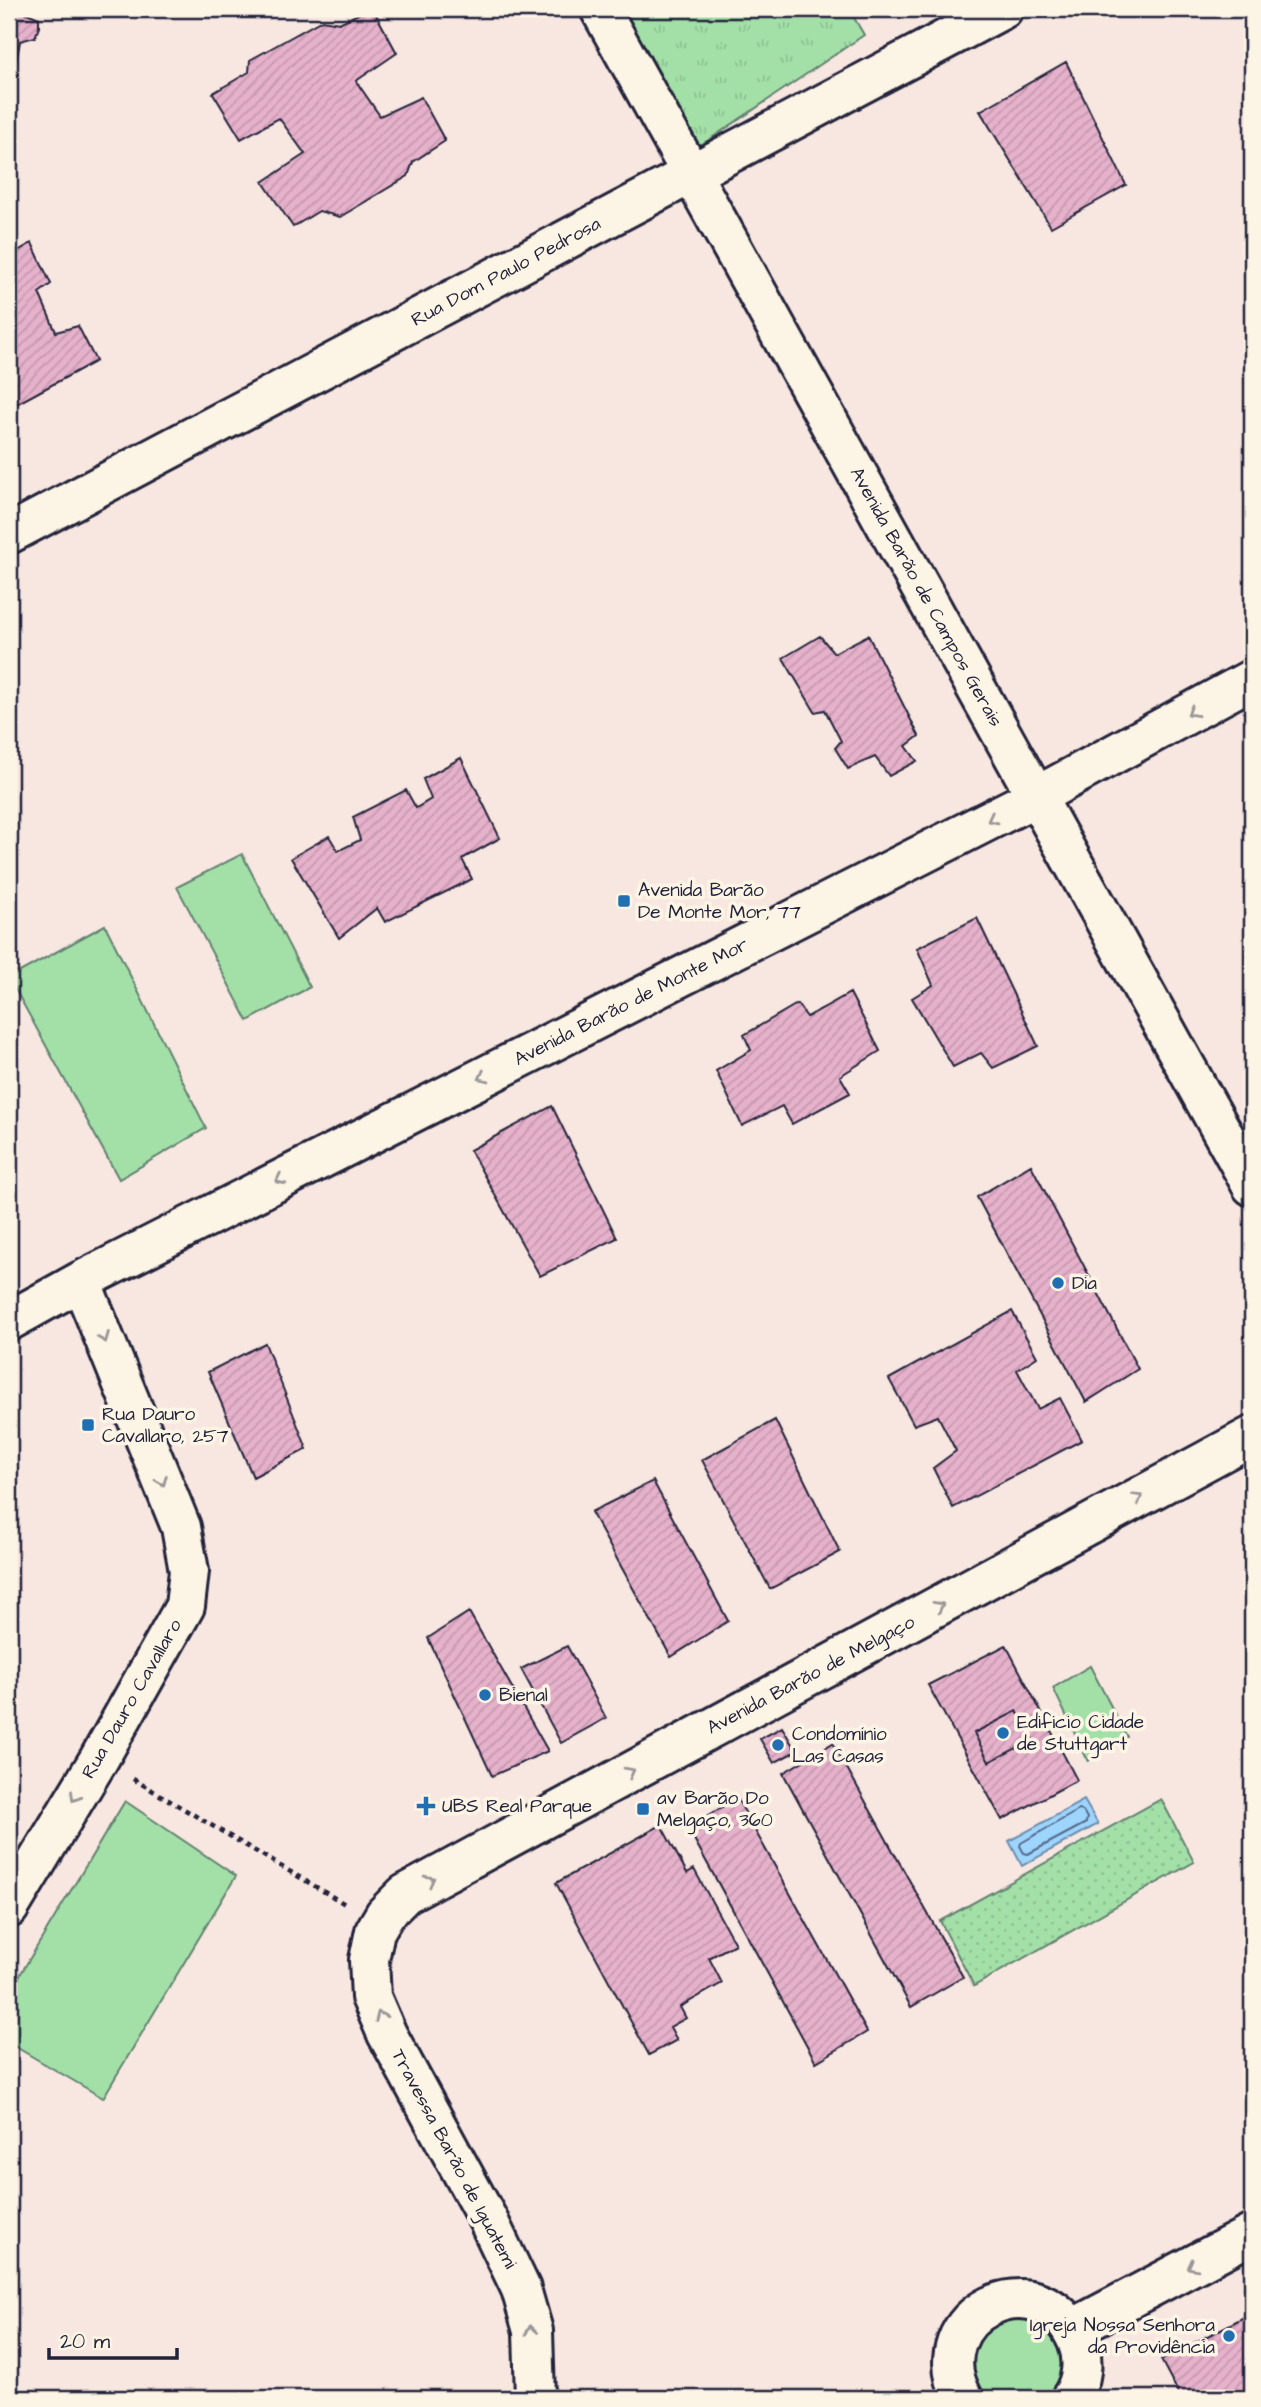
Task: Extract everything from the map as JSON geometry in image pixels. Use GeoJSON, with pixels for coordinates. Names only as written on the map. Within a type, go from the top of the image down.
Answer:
{"type":"FeatureCollection","features":[{"type":"Feature","properties":{"kind":"street","name":"Avenida Barão de Campos Gerais"},"geometry":{"type":"LineString","coordinates":[[600,9],[1252,1186]]}},
{"type":"Feature","properties":{"kind":"street","name":"Rua Dom Paulo Pedrosa"},"geometry":{"type":"LineString","coordinates":[[9,534],[1003,9]]}},
{"type":"Feature","properties":{"kind":"street","name":"Avenida Barão de Monte Mor"},"geometry":{"type":"LineString","coordinates":[[9,1321],[81,1281],[1037,796],[1252,679]]}},
{"type":"Feature","properties":{"kind":"street","name":"Rua Dauro Cavallaro"},"geometry":{"type":"LineString","coordinates":[[9,1908],[99,1759],[185,1606],[189,1571],[181,1527],[81,1281]]}},
{"type":"Feature","properties":{"kind":"street","name":"Avenida Barão de Melgaço"},"geometry":{"type":"LineString","coordinates":[[379,1924],[405,1894],[1252,1436]]}},
{"type":"Feature","properties":{"kind":"street","name":"Travessa Barão de Iguatemi"},"geometry":{"type":"LineString","coordinates":[[379,1924],[369,1960],[371,1997],[387,2034],[488,2220],[522,2289],[533,2331],[535,2398]]}},
{"type":"Feature","properties":{"kind":"street"},"geometry":{"type":"LineString","coordinates":[[1072,2329],[1252,2234]]}},
{"type":"Feature","properties":{"kind":"street"},"geometry":{"type":"LineString","coordinates":[[962,2398],[954,2376],[953,2353],[960,2332],[975,2315],[994,2303],[1016,2298],[1038,2302],[1058,2312],[1072,2329],[1081,2351],[1081,2374],[1071,2398]]}},
{"type":"Feature","properties":{"kind":"path"},"geometry":{"type":"LineString","coordinates":[[99,1759],[379,1924]]}},
{"type":"Feature","properties":{"kind":"green space"},"geometry":{"type":"Polygon","coordinates":[[[600,9],[849,9],[864,35],[682,158],[600,9]]]}},
{"type":"Feature","properties":{"kind":"green space"},"geometry":{"type":"Polygon","coordinates":[[[242,854],[310,987],[248,1021],[177,887],[242,854]]]}},
{"type":"Feature","properties":{"kind":"green space"},"geometry":{"type":"Polygon","coordinates":[[[105,925],[206,1128],[119,1179],[9,978],[105,925]]]}},
{"type":"Feature","properties":{"kind":"green space"},"geometry":{"type":"Polygon","coordinates":[[[1090,1666],[1127,1737],[1088,1761],[1053,1688],[1090,1666]]]}},
{"type":"Feature","properties":{"kind":"green space"},"geometry":{"type":"Polygon","coordinates":[[[1161,1799],[1194,1862],[974,1986],[940,1921],[1161,1799]]]}},
{"type":"Feature","properties":{"kind":"green space"},"geometry":{"type":"Polygon","coordinates":[[[125,1801],[236,1876],[103,2098],[9,2043],[9,1993],[125,1801]]]}},
{"type":"Feature","properties":{"kind":"green space"},"geometry":{"type":"Polygon","coordinates":[[[997,2311],[1063,2330],[1065,2398],[969,2398],[959,2368],[997,2311]]]}},
{"type":"Feature","properties":{"kind":"water"},"geometry":{"type":"Polygon","coordinates":[[[1084,1800],[1098,1824],[1022,1866],[1009,1841],[1084,1800]]]}},
{"type":"Feature","properties":{"kind":"building"},"geometry":{"type":"Polygon","coordinates":[[[9,9],[17,9],[39,18],[35,37],[20,41],[13,79],[9,78],[9,9]]]}},
{"type":"Feature","properties":{"kind":"building"},"geometry":{"type":"Polygon","coordinates":[[[373,9],[397,53],[356,81],[380,116],[421,97],[445,141],[413,162],[408,176],[340,217],[319,211],[293,227],[263,182],[305,154],[279,118],[241,139],[213,93],[249,72],[250,60],[322,20],[339,23],[373,9]]]}},
{"type":"Feature","properties":{"kind":"building"},"geometry":{"type":"Polygon","coordinates":[[[1066,62],[1126,185],[1051,227],[980,111],[1066,62]]]}},
{"type":"Feature","properties":{"kind":"building"},"geometry":{"type":"Polygon","coordinates":[[[32,243],[51,284],[39,293],[56,332],[78,326],[96,361],[9,408],[9,256],[32,243]]]}},
{"type":"Feature","properties":{"kind":"building"},"geometry":{"type":"Polygon","coordinates":[[[868,635],[919,736],[906,746],[917,761],[889,776],[875,757],[848,769],[835,748],[841,741],[825,710],[815,712],[783,658],[820,636],[834,653],[868,635]]]}},
{"type":"Feature","properties":{"kind":"building"},"geometry":{"type":"Polygon","coordinates":[[[461,758],[500,838],[462,859],[472,879],[385,922],[377,908],[339,938],[291,858],[329,836],[338,851],[360,840],[353,817],[406,790],[416,808],[431,799],[423,779],[461,758]]]}},
{"type":"Feature","properties":{"kind":"building"},"geometry":{"type":"Polygon","coordinates":[[[977,918],[1038,1046],[993,1068],[981,1053],[953,1067],[912,998],[933,985],[917,948],[977,918]]]}},
{"type":"Feature","properties":{"kind":"building"},"geometry":{"type":"Polygon","coordinates":[[[850,993],[880,1051],[840,1076],[850,1093],[792,1124],[782,1106],[742,1126],[716,1071],[751,1050],[744,1035],[797,1004],[807,1017],[850,993]]]}},
{"type":"Feature","properties":{"kind":"building"},"geometry":{"type":"Polygon","coordinates":[[[552,1106],[617,1238],[540,1276],[470,1150],[552,1106]]]}},
{"type":"Feature","properties":{"kind":"building","name":"Dia"},"geometry":{"type":"Polygon","coordinates":[[[1031,1165],[1138,1369],[1086,1402],[977,1197],[1031,1165]]]}},
{"type":"Feature","properties":{"kind":"building"},"geometry":{"type":"Polygon","coordinates":[[[1012,1311],[1037,1357],[1017,1370],[1038,1409],[1060,1398],[1082,1440],[953,1508],[933,1468],[956,1451],[938,1416],[914,1425],[889,1379],[1012,1311]]]}},
{"type":"Feature","properties":{"kind":"building"},"geometry":{"type":"Polygon","coordinates":[[[265,1343],[307,1449],[253,1477],[208,1372],[265,1343]]]}},
{"type":"Feature","properties":{"kind":"building"},"geometry":{"type":"Polygon","coordinates":[[[775,1420],[840,1552],[770,1589],[702,1460],[775,1420]]]}},
{"type":"Feature","properties":{"kind":"building"},"geometry":{"type":"Polygon","coordinates":[[[653,1481],[728,1621],[671,1657],[591,1512],[653,1481]]]}},
{"type":"Feature","properties":{"kind":"building","name":"Bienal"},"geometry":{"type":"Polygon","coordinates":[[[469,1612],[548,1751],[492,1776],[428,1638],[469,1612]]]}},
{"type":"Feature","properties":{"kind":"building","name":"Edificio Cidade de Stuttgart"},"geometry":{"type":"Polygon","coordinates":[[[1006,1645],[1077,1780],[1002,1820],[928,1685],[1006,1645]]]}},
{"type":"Feature","properties":{"kind":"building"},"geometry":{"type":"Polygon","coordinates":[[[567,1646],[606,1718],[561,1743],[521,1669],[567,1646]]]}},
{"type":"Feature","properties":{"kind":"building"},"geometry":{"type":"Polygon","coordinates":[[[1017,1711],[1033,1740],[989,1762],[974,1733],[1017,1711]]]}},
{"type":"Feature","properties":{"kind":"building","name":"Condomínio Las Casas"},"geometry":{"type":"Polygon","coordinates":[[[782,1727],[796,1751],[774,1763],[760,1739],[782,1727]]]}},
{"type":"Feature","properties":{"kind":"building"},"geometry":{"type":"Polygon","coordinates":[[[833,1743],[963,1977],[911,2007],[783,1773],[833,1743]]]}},
{"type":"Feature","properties":{"kind":"building"},"geometry":{"type":"Polygon","coordinates":[[[737,1798],[867,2032],[816,2062],[688,1828],[737,1798]]]}},
{"type":"Feature","properties":{"kind":"building"},"geometry":{"type":"Polygon","coordinates":[[[661,1825],[687,1873],[694,1869],[735,1944],[709,1958],[722,1983],[680,2007],[686,2018],[670,2027],[677,2040],[649,2055],[556,1883],[661,1825]]]}},
{"type":"Feature","properties":{"kind":"building","name":"Igreja Nossa Senhora da Providência"},"geometry":{"type":"Polygon","coordinates":[[[1252,2313],[1252,2398],[1181,2398],[1161,2360],[1252,2313]]]}},
{"type":"Feature","properties":{"kind":"place","name":"Avenida Barão De Monte Mor, 77"},"geometry":{"type":"Point","coordinates":[624,901]}},
{"type":"Feature","properties":{"kind":"place","name":"Dia"},"geometry":{"type":"Point","coordinates":[1058,1283]}},
{"type":"Feature","properties":{"kind":"place","name":"Rua Dauro Cavallaro, 257"},"geometry":{"type":"Point","coordinates":[88,1425]}},
{"type":"Feature","properties":{"kind":"place","name":"Bienal"},"geometry":{"type":"Point","coordinates":[485,1695]}},
{"type":"Feature","properties":{"kind":"place","name":"Edificio Cidade de Stuttgart"},"geometry":{"type":"Point","coordinates":[1003,1733]}},
{"type":"Feature","properties":{"kind":"place","name":"Condomínio Las Casas"},"geometry":{"type":"Point","coordinates":[778,1745]}},
{"type":"Feature","properties":{"kind":"place","name":"UBS Real Parque"},"geometry":{"type":"Point","coordinates":[426,1806]}},
{"type":"Feature","properties":{"kind":"place","name":"av Barão Do Melgaço, 360"},"geometry":{"type":"Point","coordinates":[643,1809]}},
{"type":"Feature","properties":{"kind":"place","name":"Igreja Nossa Senhora da Providência"},"geometry":{"type":"Point","coordinates":[1229,2336]}}]}
